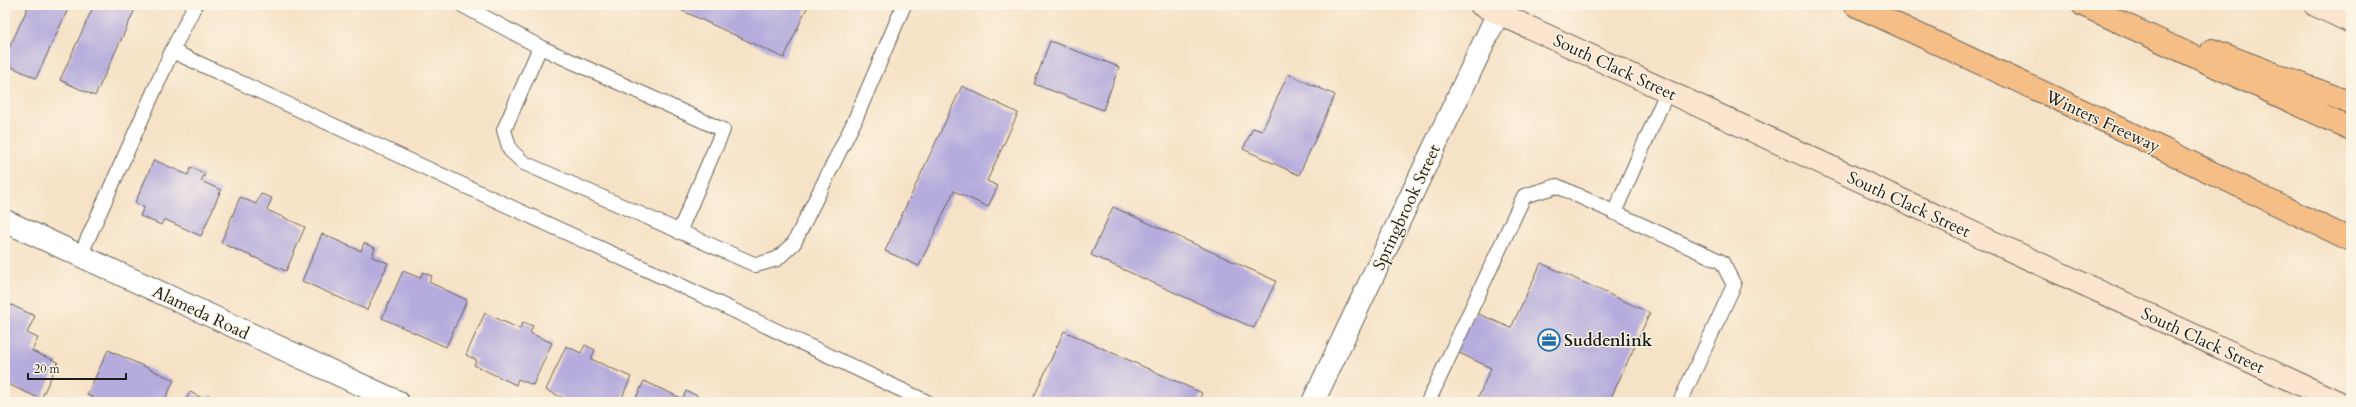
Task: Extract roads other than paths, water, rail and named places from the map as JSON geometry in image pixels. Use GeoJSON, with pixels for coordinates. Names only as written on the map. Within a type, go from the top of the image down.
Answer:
{"type":"FeatureCollection","features":[{"type":"Feature","properties":{"kind":"highway","name":"Winters Freeway"},"geometry":{"type":"LineString","coordinates":[[1854,5],[2111,124],[2351,240]]}},
{"type":"Feature","properties":{"kind":"highway"},"geometry":{"type":"LineString","coordinates":[[2083,5],[2351,129]]}},
{"type":"Feature","properties":{"kind":"highway"},"geometry":{"type":"LineString","coordinates":[[2092,5],[2351,103]]}},
{"type":"Feature","properties":{"kind":"main road"},"geometry":{"type":"LineString","coordinates":[[2316,5],[2351,22]]}},
{"type":"Feature","properties":{"kind":"main road","name":"South Clack Street"},"geometry":{"type":"LineString","coordinates":[[1489,9],[2338,402]]}},
{"type":"Feature","properties":{"kind":"street","name":"Springbrook Street"},"geometry":{"type":"LineString","coordinates":[[1314,402],[1489,9]]}},
{"type":"Feature","properties":{"kind":"street","name":"Alameda Road"},"geometry":{"type":"LineString","coordinates":[[5,221],[398,402]]}},
{"type":"Feature","properties":{"kind":"lane"},"geometry":{"type":"LineString","coordinates":[[80,256],[172,50],[195,5]]}},
{"type":"Feature","properties":{"kind":"lane"},"geometry":{"type":"LineString","coordinates":[[462,5],[540,47],[723,130],[679,232]]}},
{"type":"Feature","properties":{"kind":"lane"},"geometry":{"type":"LineString","coordinates":[[540,47],[504,130],[510,150],[524,163],[756,266],[777,259],[794,243],[854,122],[904,5]]}},
{"type":"Feature","properties":{"kind":"lane"},"geometry":{"type":"LineString","coordinates":[[172,50],[667,279],[927,402]]}},
{"type":"Feature","properties":{"kind":"lane"},"geometry":{"type":"LineString","coordinates":[[1614,213],[1668,92]]}},
{"type":"Feature","properties":{"kind":"lane"},"geometry":{"type":"LineString","coordinates":[[1428,402],[1524,196],[1557,186],[1722,262],[1734,285],[1680,402]]}},
{"type":"Feature","properties":{"kind":"place","name":"Suddenlink"},"geometry":{"type":"Point","coordinates":[1549,340]}}]}
